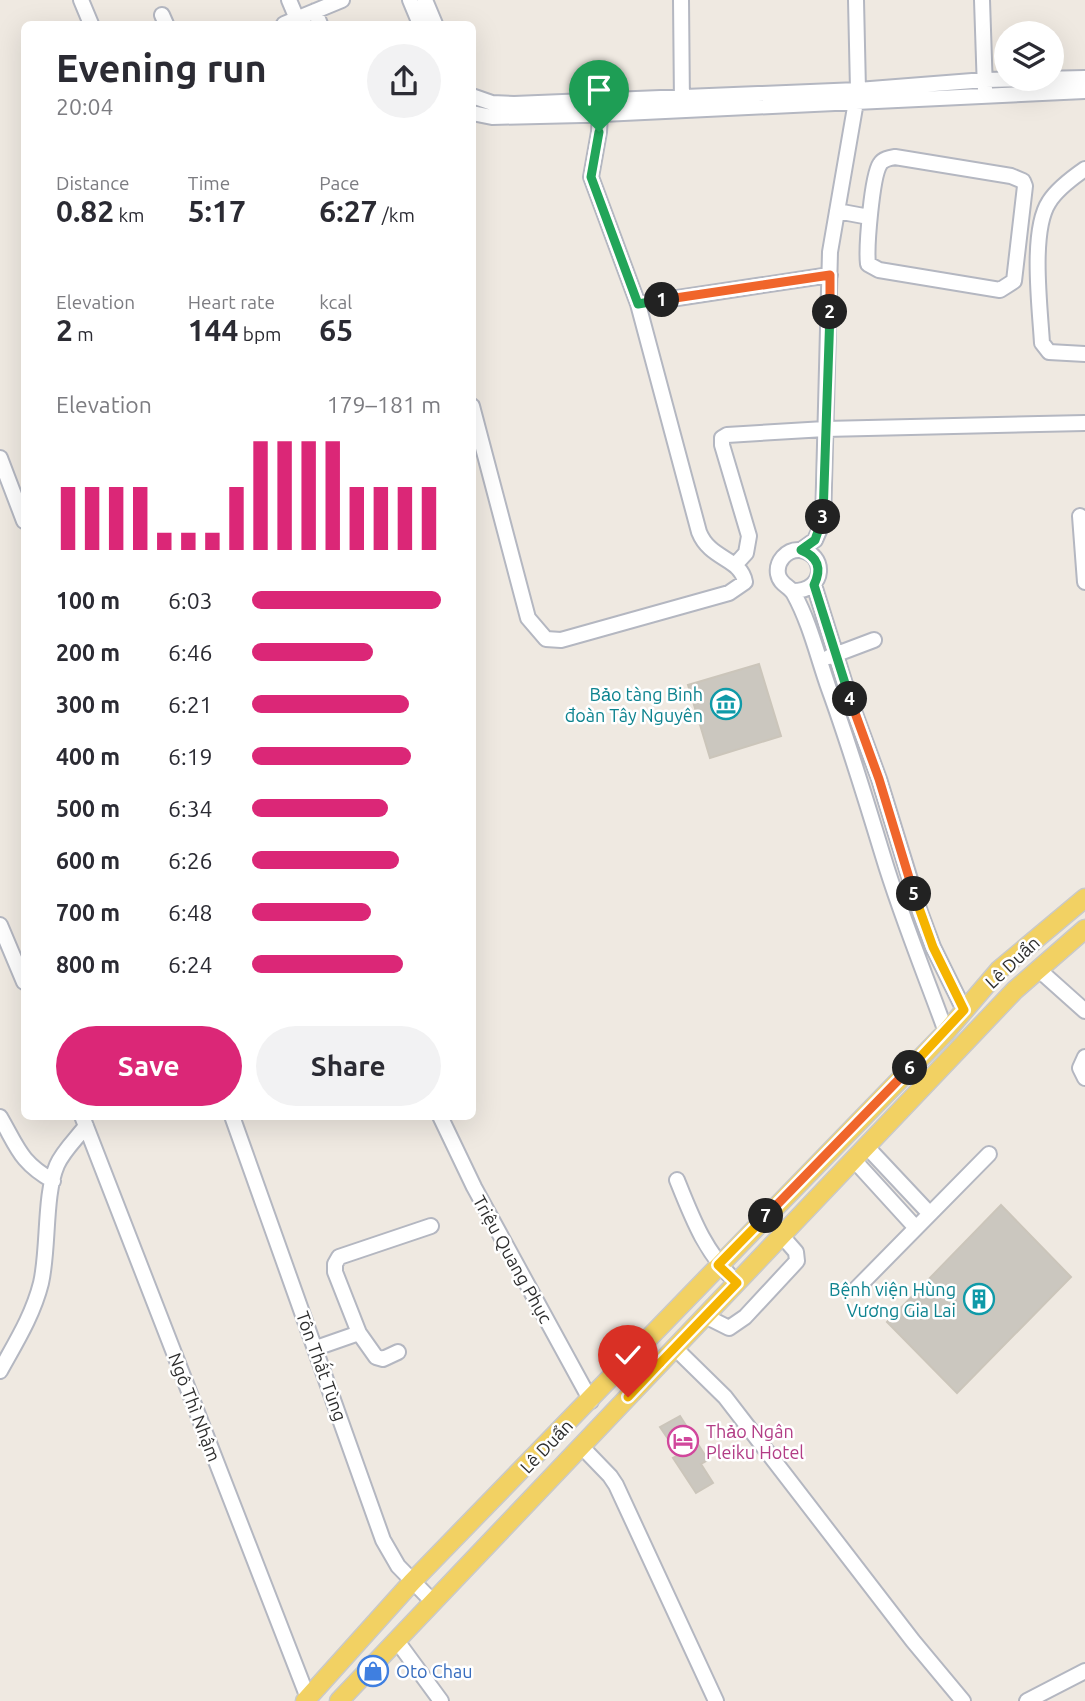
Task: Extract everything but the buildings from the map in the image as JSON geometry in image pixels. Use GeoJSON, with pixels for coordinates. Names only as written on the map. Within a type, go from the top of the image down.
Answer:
{"type":"FeatureCollection","features":[{"type":"Feature","properties":{"kind":"main road","name":"Lê Duẩn"},"geometry":{"type":"LineString","coordinates":[[307,1700],[412,1582],[591,1401],[718,1265],[946,1032],[999,970],[1085,898]]}},
{"type":"Feature","properties":{"kind":"main road","name":"Lê Duẩn"},"geometry":{"type":"LineString","coordinates":[[339,1701],[1015,990],[1085,929]]}},
{"type":"Feature","properties":{"kind":"street"},"geometry":{"type":"LineString","coordinates":[[81,0],[89,21]]}},
{"type":"Feature","properties":{"kind":"street"},"geometry":{"type":"LineString","coordinates":[[289,0],[290,21]]}},
{"type":"Feature","properties":{"kind":"street"},"geometry":{"type":"LineString","coordinates":[[297,21],[318,18],[342,0]]}},
{"type":"Feature","properties":{"kind":"street"},"geometry":{"type":"LineString","coordinates":[[410,0],[419,21]]}},
{"type":"Feature","properties":{"kind":"street"},"geometry":{"type":"LineString","coordinates":[[425,0],[434,21]]}},
{"type":"Feature","properties":{"kind":"street"},"geometry":{"type":"LineString","coordinates":[[681,0],[682,103]]}},
{"type":"Feature","properties":{"kind":"street"},"geometry":{"type":"LineString","coordinates":[[801,550],[811,555],[818,564],[819,575],[814,585],[804,591],[793,591],[785,587],[780,580],[779,562],[785,555],[801,550],[815,540],[823,522],[832,239],[858,96],[856,0]]}},
{"type":"Feature","properties":{"kind":"street"},"geometry":{"type":"LineString","coordinates":[[982,0],[985,97]]}},
{"type":"Feature","properties":{"kind":"street"},"geometry":{"type":"LineString","coordinates":[[476,114],[492,117],[529,110],[600,106],[920,93],[985,97],[1016,95],[1068,85],[1085,78]]}},
{"type":"Feature","properties":{"kind":"street"},"geometry":{"type":"LineString","coordinates":[[920,93],[994,80]]}},
{"type":"Feature","properties":{"kind":"street"},"geometry":{"type":"LineString","coordinates":[[1064,85],[1085,91]]}},
{"type":"Feature","properties":{"kind":"street"},"geometry":{"type":"LineString","coordinates":[[1015,91],[1016,95]]}},
{"type":"Feature","properties":{"kind":"street"},"geometry":{"type":"LineString","coordinates":[[476,97],[529,110]]}},
{"type":"Feature","properties":{"kind":"street"},"geometry":{"type":"LineString","coordinates":[[476,421],[528,618],[546,639],[561,640],[729,593],[745,582],[744,574],[736,565],[709,550],[699,532],[638,304],[591,177],[599,132],[600,106]]}},
{"type":"Feature","properties":{"kind":"street"},"geometry":{"type":"LineString","coordinates":[[895,157],[1019,178],[1025,186],[1014,281],[1000,290],[879,270],[868,264],[869,217],[879,165],[895,157]]}},
{"type":"Feature","properties":{"kind":"street"},"geometry":{"type":"LineString","coordinates":[[1085,169],[1048,203],[1039,241],[1042,343],[1049,352],[1085,354]]}},
{"type":"Feature","properties":{"kind":"street"},"geometry":{"type":"LineString","coordinates":[[837,211],[869,217]]}},
{"type":"Feature","properties":{"kind":"street"},"geometry":{"type":"LineString","coordinates":[[638,304],[830,275]]}},
{"type":"Feature","properties":{"kind":"street"},"geometry":{"type":"LineString","coordinates":[[736,565],[746,553],[749,536],[722,438],[738,434],[825,429],[1085,423]]}},
{"type":"Feature","properties":{"kind":"street"},"geometry":{"type":"LineString","coordinates":[[0,458],[21,512]]}},
{"type":"Feature","properties":{"kind":"street"},"geometry":{"type":"LineString","coordinates":[[1080,516],[1085,582]]}},
{"type":"Feature","properties":{"kind":"street"},"geometry":{"type":"LineString","coordinates":[[814,585],[920,912],[933,947],[964,1010]]}},
{"type":"Feature","properties":{"kind":"street"},"geometry":{"type":"LineString","coordinates":[[793,591],[855,762],[883,858],[946,1032]]}},
{"type":"Feature","properties":{"kind":"street"},"geometry":{"type":"LineString","coordinates":[[819,660],[874,640]]}},
{"type":"Feature","properties":{"kind":"street"},"geometry":{"type":"LineString","coordinates":[[855,762],[871,755]]}},
{"type":"Feature","properties":{"kind":"street"},"geometry":{"type":"LineString","coordinates":[[883,858],[901,853]]}},
{"type":"Feature","properties":{"kind":"street"},"geometry":{"type":"LineString","coordinates":[[905,919],[920,912]]}},
{"type":"Feature","properties":{"kind":"street"},"geometry":{"type":"LineString","coordinates":[[0,925],[21,975]]}},
{"type":"Feature","properties":{"kind":"street"},"geometry":{"type":"LineString","coordinates":[[1038,969],[1085,1011]]}},
{"type":"Feature","properties":{"kind":"street"},"geometry":{"type":"LineString","coordinates":[[1085,1057],[1080,1068],[1085,1077]]}},
{"type":"Feature","properties":{"kind":"street"},"geometry":{"type":"LineString","coordinates":[[0,1117],[25,1161],[52,1181]]}},
{"type":"Feature","properties":{"kind":"street","name":"Tôn Thất Tùng"},"geometry":{"type":"LineString","coordinates":[[233,1120],[383,1540],[389,1553],[412,1582],[433,1602]]}},
{"type":"Feature","properties":{"kind":"street","name":"Triệu Quang Phục"},"geometry":{"type":"LineString","coordinates":[[441,1120],[474,1187],[591,1401]]}},
{"type":"Feature","properties":{"kind":"street"},"geometry":{"type":"LineString","coordinates":[[0,1371],[38,1296],[52,1181],[57,1164],[84,1121]]}},
{"type":"Feature","properties":{"kind":"street","name":"Ngô Thì Nhậm"},"geometry":{"type":"LineString","coordinates":[[84,1121],[307,1700]]}},
{"type":"Feature","properties":{"kind":"street"},"geometry":{"type":"LineString","coordinates":[[867,1147],[930,1214]]}},
{"type":"Feature","properties":{"kind":"street"},"geometry":{"type":"LineString","coordinates":[[856,1289],[989,1154]]}},
{"type":"Feature","properties":{"kind":"street"},"geometry":{"type":"LineString","coordinates":[[854,1160],[916,1228]]}},
{"type":"Feature","properties":{"kind":"street"},"geometry":{"type":"LineString","coordinates":[[677,1180],[698,1233],[718,1265],[737,1283]]}},
{"type":"Feature","properties":{"kind":"street"},"geometry":{"type":"LineString","coordinates":[[398,1352],[383,1359],[376,1357],[359,1333],[335,1272],[335,1264],[339,1257],[430,1226]]}},
{"type":"Feature","properties":{"kind":"street"},"geometry":{"type":"LineString","coordinates":[[705,1316],[729,1328],[745,1317],[797,1261],[796,1252],[782,1237]]}},
{"type":"Feature","properties":{"kind":"street"},"geometry":{"type":"LineString","coordinates":[[316,1348],[359,1333]]}},
{"type":"Feature","properties":{"kind":"street"},"geometry":{"type":"LineString","coordinates":[[675,1348],[726,1397],[913,1641],[963,1701]]}},
{"type":"Feature","properties":{"kind":"street"},"geometry":{"type":"LineString","coordinates":[[581,1446],[616,1485],[716,1701]]}},
{"type":"Feature","properties":{"kind":"street"},"geometry":{"type":"LineString","coordinates":[[397,1641],[441,1701]]}},
{"type":"Feature","properties":{"kind":"street"},"geometry":{"type":"LineString","coordinates":[[1027,1701],[1085,1671]]}},
{"type":"Feature","properties":{"kind":"place","name":"Bảo tàng Binh đoàn Tây Nguyên"},"geometry":{"type":"Point","coordinates":[726,704]}},
{"type":"Feature","properties":{"kind":"place","name":"Bệnh viện Hùng Vương Gia Lai"},"geometry":{"type":"Point","coordinates":[979,1299]}},
{"type":"Feature","properties":{"kind":"place","name":"Thảo Ngân Pleiku Hotel"},"geometry":{"type":"Point","coordinates":[683,1441]}},
{"type":"Feature","properties":{"kind":"place","name":"Oto Chau"},"geometry":{"type":"Point","coordinates":[373,1671]}},
{"type":"Feature","properties":{"kind":"route"},"geometry":{"type":"LineString","coordinates":[[599,132],[591,177],[638,304],[830,275],[823,522],[815,540],[801,550],[811,555],[818,564],[819,575],[814,585],[819,607],[879,779],[920,912],[933,947],[964,1010],[946,1032],[718,1265],[737,1283],[628,1397]]}}]}
